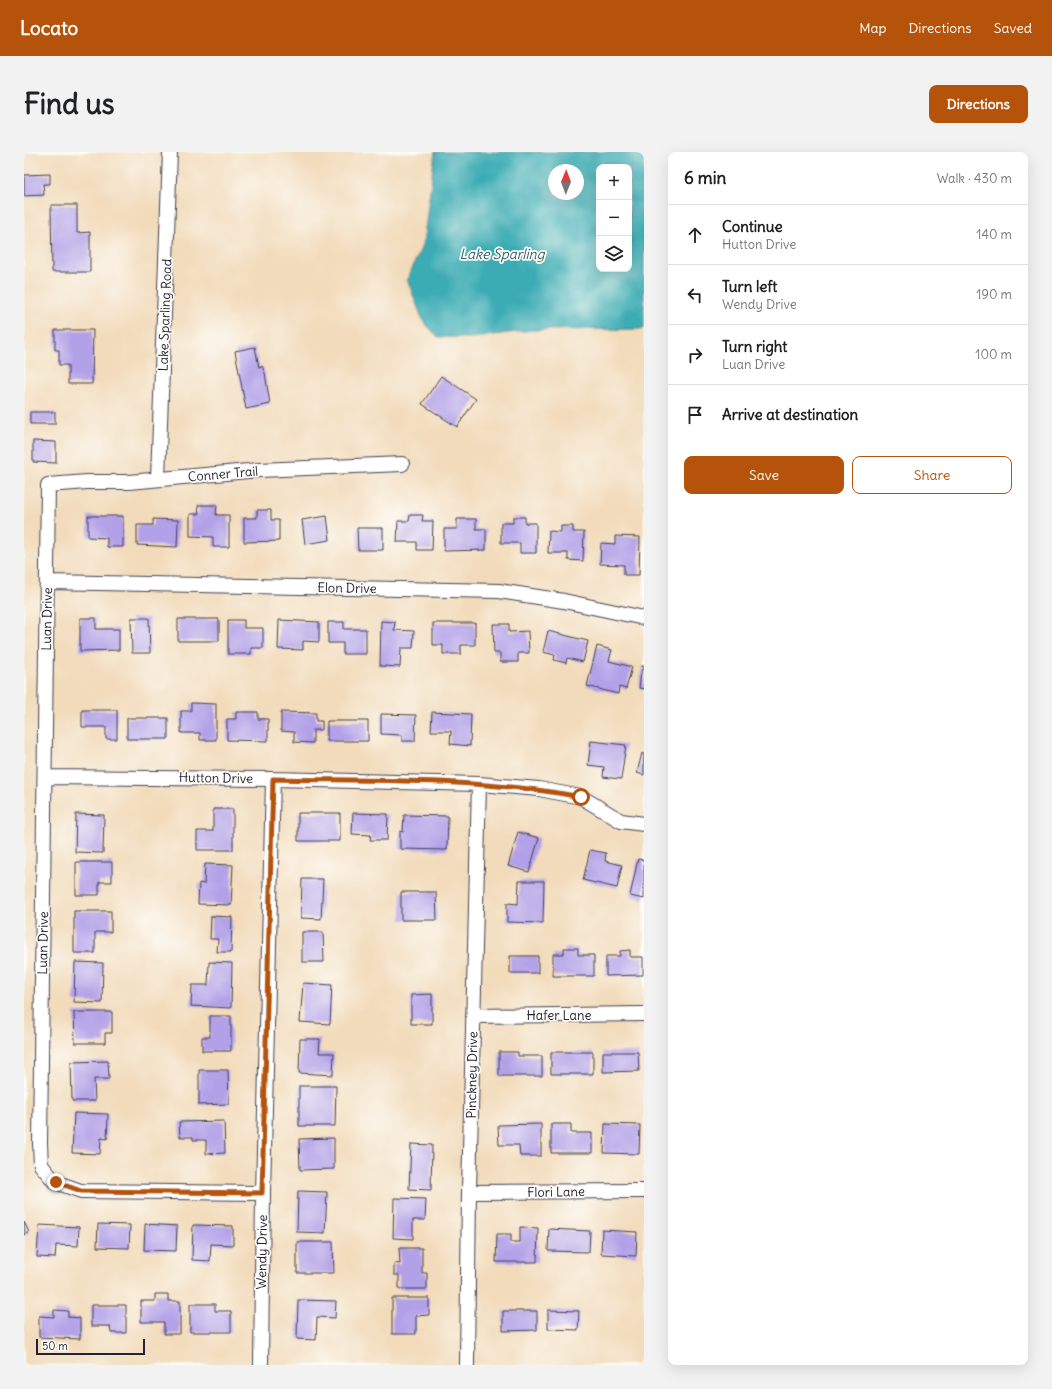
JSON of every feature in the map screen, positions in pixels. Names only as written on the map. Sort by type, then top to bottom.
[{"type":"street","name":"Lake Sparling Road","points":[[158,478],[170,152]]},
{"type":"street","name":"Conner Trail","points":[[48,489],[48,485],[57,484],[130,482],[158,478],[251,471],[402,464]]},
{"type":"street","name":"Luan Drive","points":[[48,489],[40,1143],[41,1165],[56,1182],[81,1191],[262,1193]]},
{"type":"street","name":"Elon Drive","points":[[48,582],[499,591],[644,618]]},
{"type":"street","name":"Hutton Drive","points":[[45,777],[273,779],[479,784],[539,789],[581,797],[621,821],[644,824]]},
{"type":"street","name":"Wendy Drive","points":[[261,1365],[262,1193],[273,779]]},
{"type":"street","name":"Pinckney Drive","points":[[467,1365],[469,1192],[479,784]]},
{"type":"street","name":"Hafer Lane","points":[[473,1016],[644,1014]]},
{"type":"street","name":"Flori Lane","points":[[469,1192],[644,1191]]},
{"type":"water","name":"Lake Sparling","points":[[435,152],[644,152],[644,329],[531,330],[471,338],[438,337],[423,321],[407,279],[423,244]]},
{"type":"building","points":[[50,174],[50,184],[43,184],[44,195],[24,196],[24,175]]},
{"type":"building","points":[[51,205],[77,205],[77,233],[90,232],[90,272],[52,272]]},
{"type":"building","points":[[55,330],[93,330],[92,384],[68,384],[68,365],[59,365],[59,350],[55,350]]},
{"type":"building","points":[[255,347],[259,367],[262,366],[265,373],[270,404],[246,409],[235,351]]},
{"type":"building","points":[[441,376],[476,399],[457,427],[422,404]]},
{"type":"building","points":[[30,412],[55,412],[55,424],[30,424]]},
{"type":"building","points":[[33,441],[56,442],[56,463],[33,462]]},
{"type":"building","points":[[198,505],[217,505],[216,515],[229,515],[229,547],[213,547],[213,537],[190,536],[190,514],[199,514]]},
{"type":"building","points":[[257,510],[271,510],[271,520],[279,520],[279,541],[244,542],[244,518],[257,518]]},
{"type":"building","points":[[410,515],[423,515],[422,521],[433,521],[432,550],[417,550],[417,542],[397,542],[398,521],[409,521]]},
{"type":"building","points":[[88,516],[123,516],[123,547],[107,547],[107,538],[88,537]]},
{"type":"building","points":[[327,516],[330,540],[305,544],[302,520]]},
{"type":"building","points":[[513,517],[525,517],[525,523],[536,523],[536,553],[520,553],[520,543],[501,543],[501,523],[513,523]]},
{"type":"building","points":[[153,519],[178,520],[177,547],[137,545],[137,525],[153,525]]},
{"type":"building","points":[[457,519],[476,519],[476,529],[486,529],[486,550],[444,551],[444,529],[457,529]]},
{"type":"building","points":[[561,526],[573,526],[573,532],[584,532],[583,561],[568,560],[568,553],[548,553],[549,531],[561,532]]},
{"type":"building","points":[[357,528],[383,528],[383,550],[358,550]]},
{"type":"building","points":[[615,536],[640,537],[639,575],[624,575],[624,565],[600,564],[601,543],[615,544]]},
{"type":"building","points":[[80,618],[96,618],[96,629],[119,629],[119,650],[80,651]]},
{"type":"building","points":[[131,618],[149,618],[150,653],[132,653]]},
{"type":"building","points":[[178,619],[219,619],[219,641],[178,641]]},
{"type":"building","points":[[228,620],[244,620],[244,628],[263,628],[263,648],[251,648],[251,654],[228,654]]},
{"type":"building","points":[[279,620],[319,622],[319,642],[303,641],[303,650],[278,649]]},
{"type":"building","points":[[381,621],[395,622],[394,630],[414,631],[413,648],[401,648],[400,667],[380,666]]},
{"type":"building","points":[[328,622],[344,622],[344,629],[366,629],[366,654],[343,654],[343,643],[328,643]]},
{"type":"building","points":[[433,623],[475,623],[475,645],[461,645],[461,654],[443,654],[443,645],[433,645]]},
{"type":"building","points":[[493,624],[509,624],[509,632],[528,631],[529,653],[518,653],[518,662],[500,662],[500,653],[494,653]]},
{"type":"building","points":[[548,631],[588,641],[583,662],[567,658],[566,663],[554,660],[555,655],[543,652]]},
{"type":"building","points":[[597,646],[612,650],[609,661],[632,667],[626,689],[619,687],[618,694],[587,686]]},
{"type":"building","points":[[642,666],[644,666],[644,689],[639,688]]},
{"type":"building","points":[[191,703],[216,704],[216,740],[200,740],[200,733],[181,733],[181,711],[191,711]]},
{"type":"building","points":[[82,710],[117,710],[117,739],[106,739],[106,727],[82,727]]},
{"type":"building","points":[[236,712],[258,712],[258,719],[268,719],[268,741],[227,740],[227,719],[236,719]]},
{"type":"building","points":[[281,712],[316,713],[316,721],[322,721],[322,730],[313,730],[313,743],[294,742],[294,732],[281,731]]},
{"type":"building","points":[[432,712],[471,714],[470,746],[450,744],[451,731],[431,731]]},
{"type":"building","points":[[381,714],[416,715],[415,741],[402,741],[402,735],[381,734]]},
{"type":"building","points":[[127,718],[168,718],[168,739],[127,739]]},
{"type":"building","points":[[327,721],[368,721],[368,741],[327,741]]},
{"type":"building","points":[[591,741],[626,745],[621,779],[603,777],[604,767],[588,765]]},
{"type":"building","points":[[642,753],[644,754],[644,775],[637,773]]},
{"type":"building","points":[[213,809],[233,809],[233,850],[197,850],[197,831],[213,831]]},
{"type":"building","points":[[298,813],[340,813],[340,841],[298,841]]},
{"type":"building","points":[[353,813],[388,814],[387,840],[370,840],[371,835],[352,834]]},
{"type":"building","points":[[76,814],[104,815],[103,853],[75,852]]},
{"type":"building","points":[[404,815],[448,816],[447,850],[400,849],[400,831],[403,832]]},
{"type":"building","points":[[518,832],[539,838],[529,872],[508,866]]},
{"type":"building","points":[[590,850],[606,853],[605,861],[622,865],[617,888],[583,880]]},
{"type":"building","points":[[638,859],[644,860],[644,899],[630,896]]},
{"type":"building","points":[[76,862],[112,862],[112,882],[99,882],[99,895],[76,895]]},
{"type":"building","points":[[205,864],[233,865],[231,905],[198,904],[199,883],[204,884]]},
{"type":"building","points":[[302,879],[323,879],[321,919],[301,918]]},
{"type":"building","points":[[519,881],[544,881],[543,923],[507,922],[507,903],[518,904]]},
{"type":"building","points":[[401,892],[436,892],[437,920],[401,920]]},
{"type":"building","points":[[74,911],[111,911],[111,932],[95,932],[95,953],[74,953]]},
{"type":"building","points":[[211,916],[232,917],[231,952],[217,952],[218,939],[210,939]]},
{"type":"building","points":[[302,932],[323,932],[324,962],[302,962]]},
{"type":"building","points":[[564,948],[578,948],[578,955],[594,955],[594,976],[553,976],[553,954],[564,954]]},
{"type":"building","points":[[630,950],[630,957],[643,957],[643,975],[606,976],[606,956],[620,956],[620,951]]},
{"type":"building","points":[[510,956],[538,956],[538,973],[510,973]]},
{"type":"building","points":[[75,962],[103,963],[102,1003],[74,1002]]},
{"type":"building","points":[[209,962],[232,963],[231,1008],[191,1006],[192,985],[208,985]]},
{"type":"building","points":[[303,983],[332,985],[330,1024],[300,1022]]},
{"type":"building","points":[[432,994],[432,1024],[411,1024],[411,995]]},
{"type":"building","points":[[74,1012],[112,1012],[112,1033],[105,1033],[105,1043],[75,1043]]},
{"type":"building","points":[[210,1016],[231,1016],[231,1051],[202,1051],[202,1037],[210,1037]]},
{"type":"building","points":[[300,1039],[320,1039],[319,1053],[334,1053],[333,1075],[299,1073]]},
{"type":"building","points":[[499,1052],[518,1052],[518,1056],[542,1056],[542,1076],[499,1076]]},
{"type":"building","points":[[551,1052],[593,1052],[593,1074],[551,1074]]},
{"type":"building","points":[[603,1052],[638,1052],[639,1071],[603,1072]]},
{"type":"building","points":[[108,1061],[109,1079],[94,1079],[95,1101],[72,1101],[71,1062]]},
{"type":"building","points":[[199,1070],[228,1070],[229,1104],[199,1105]]},
{"type":"building","points":[[299,1086],[336,1086],[335,1126],[299,1126]]},
{"type":"building","points":[[74,1113],[108,1114],[107,1139],[101,1138],[100,1154],[72,1153]]},
{"type":"building","points":[[224,1121],[225,1153],[206,1154],[206,1140],[193,1140],[193,1137],[180,1137],[179,1122]]},
{"type":"building","points":[[541,1124],[541,1156],[520,1156],[519,1145],[499,1145],[498,1125]]},
{"type":"building","points":[[551,1124],[571,1124],[571,1133],[592,1133],[592,1153],[551,1153]]},
{"type":"building","points":[[605,1124],[640,1125],[639,1154],[604,1153]]},
{"type":"building","points":[[334,1138],[334,1169],[300,1170],[299,1139]]},
{"type":"building","points":[[411,1144],[432,1145],[431,1190],[409,1189]]},
{"type":"building","points":[[298,1191],[327,1192],[325,1233],[297,1232]]},
{"type":"building","points":[[394,1198],[426,1199],[425,1220],[413,1220],[413,1239],[393,1238]]},
{"type":"building","points":[[24,1222],[29,1232],[24,1235]]},
{"type":"building","points":[[98,1224],[130,1225],[129,1248],[97,1247]]},
{"type":"building","points":[[145,1224],[177,1226],[176,1251],[144,1250]]},
{"type":"building","points":[[39,1225],[79,1227],[78,1246],[56,1245],[55,1258],[37,1257]]},
{"type":"building","points":[[193,1225],[233,1226],[233,1245],[211,1244],[210,1261],[192,1260]]},
{"type":"building","points":[[520,1227],[538,1228],[537,1262],[496,1262],[497,1234],[511,1234],[511,1242],[520,1242]]},
{"type":"building","points":[[549,1229],[590,1231],[589,1252],[548,1251]]},
{"type":"building","points":[[602,1230],[637,1232],[636,1256],[601,1254]]},
{"type":"building","points":[[297,1242],[333,1242],[334,1273],[297,1273]]},
{"type":"building","points":[[399,1248],[422,1248],[422,1273],[427,1273],[427,1289],[399,1289],[399,1275],[394,1275],[394,1263],[400,1264]]},
{"type":"building","points":[[155,1294],[168,1294],[168,1301],[180,1301],[180,1334],[164,1334],[164,1322],[141,1322],[141,1301],[155,1301]]},
{"type":"building","points":[[392,1298],[429,1298],[429,1315],[416,1316],[416,1334],[392,1334]]},
{"type":"building","points":[[298,1300],[336,1301],[335,1318],[317,1317],[316,1340],[297,1339]]},
{"type":"building","points":[[190,1304],[215,1304],[215,1311],[231,1311],[231,1332],[190,1332]]},
{"type":"building","points":[[91,1305],[126,1305],[126,1333],[111,1333],[110,1326],[91,1326]]},
{"type":"building","points":[[54,1310],[68,1311],[68,1317],[80,1318],[80,1339],[39,1337],[39,1316],[54,1317]]},
{"type":"building","points":[[548,1310],[579,1311],[578,1330],[548,1329]]},
{"type":"building","points":[[503,1311],[537,1311],[537,1330],[503,1331]]},
{"type":"route","points":[[56,1182],[81,1191],[262,1193],[273,779],[479,784],[539,789],[581,797]]}]
